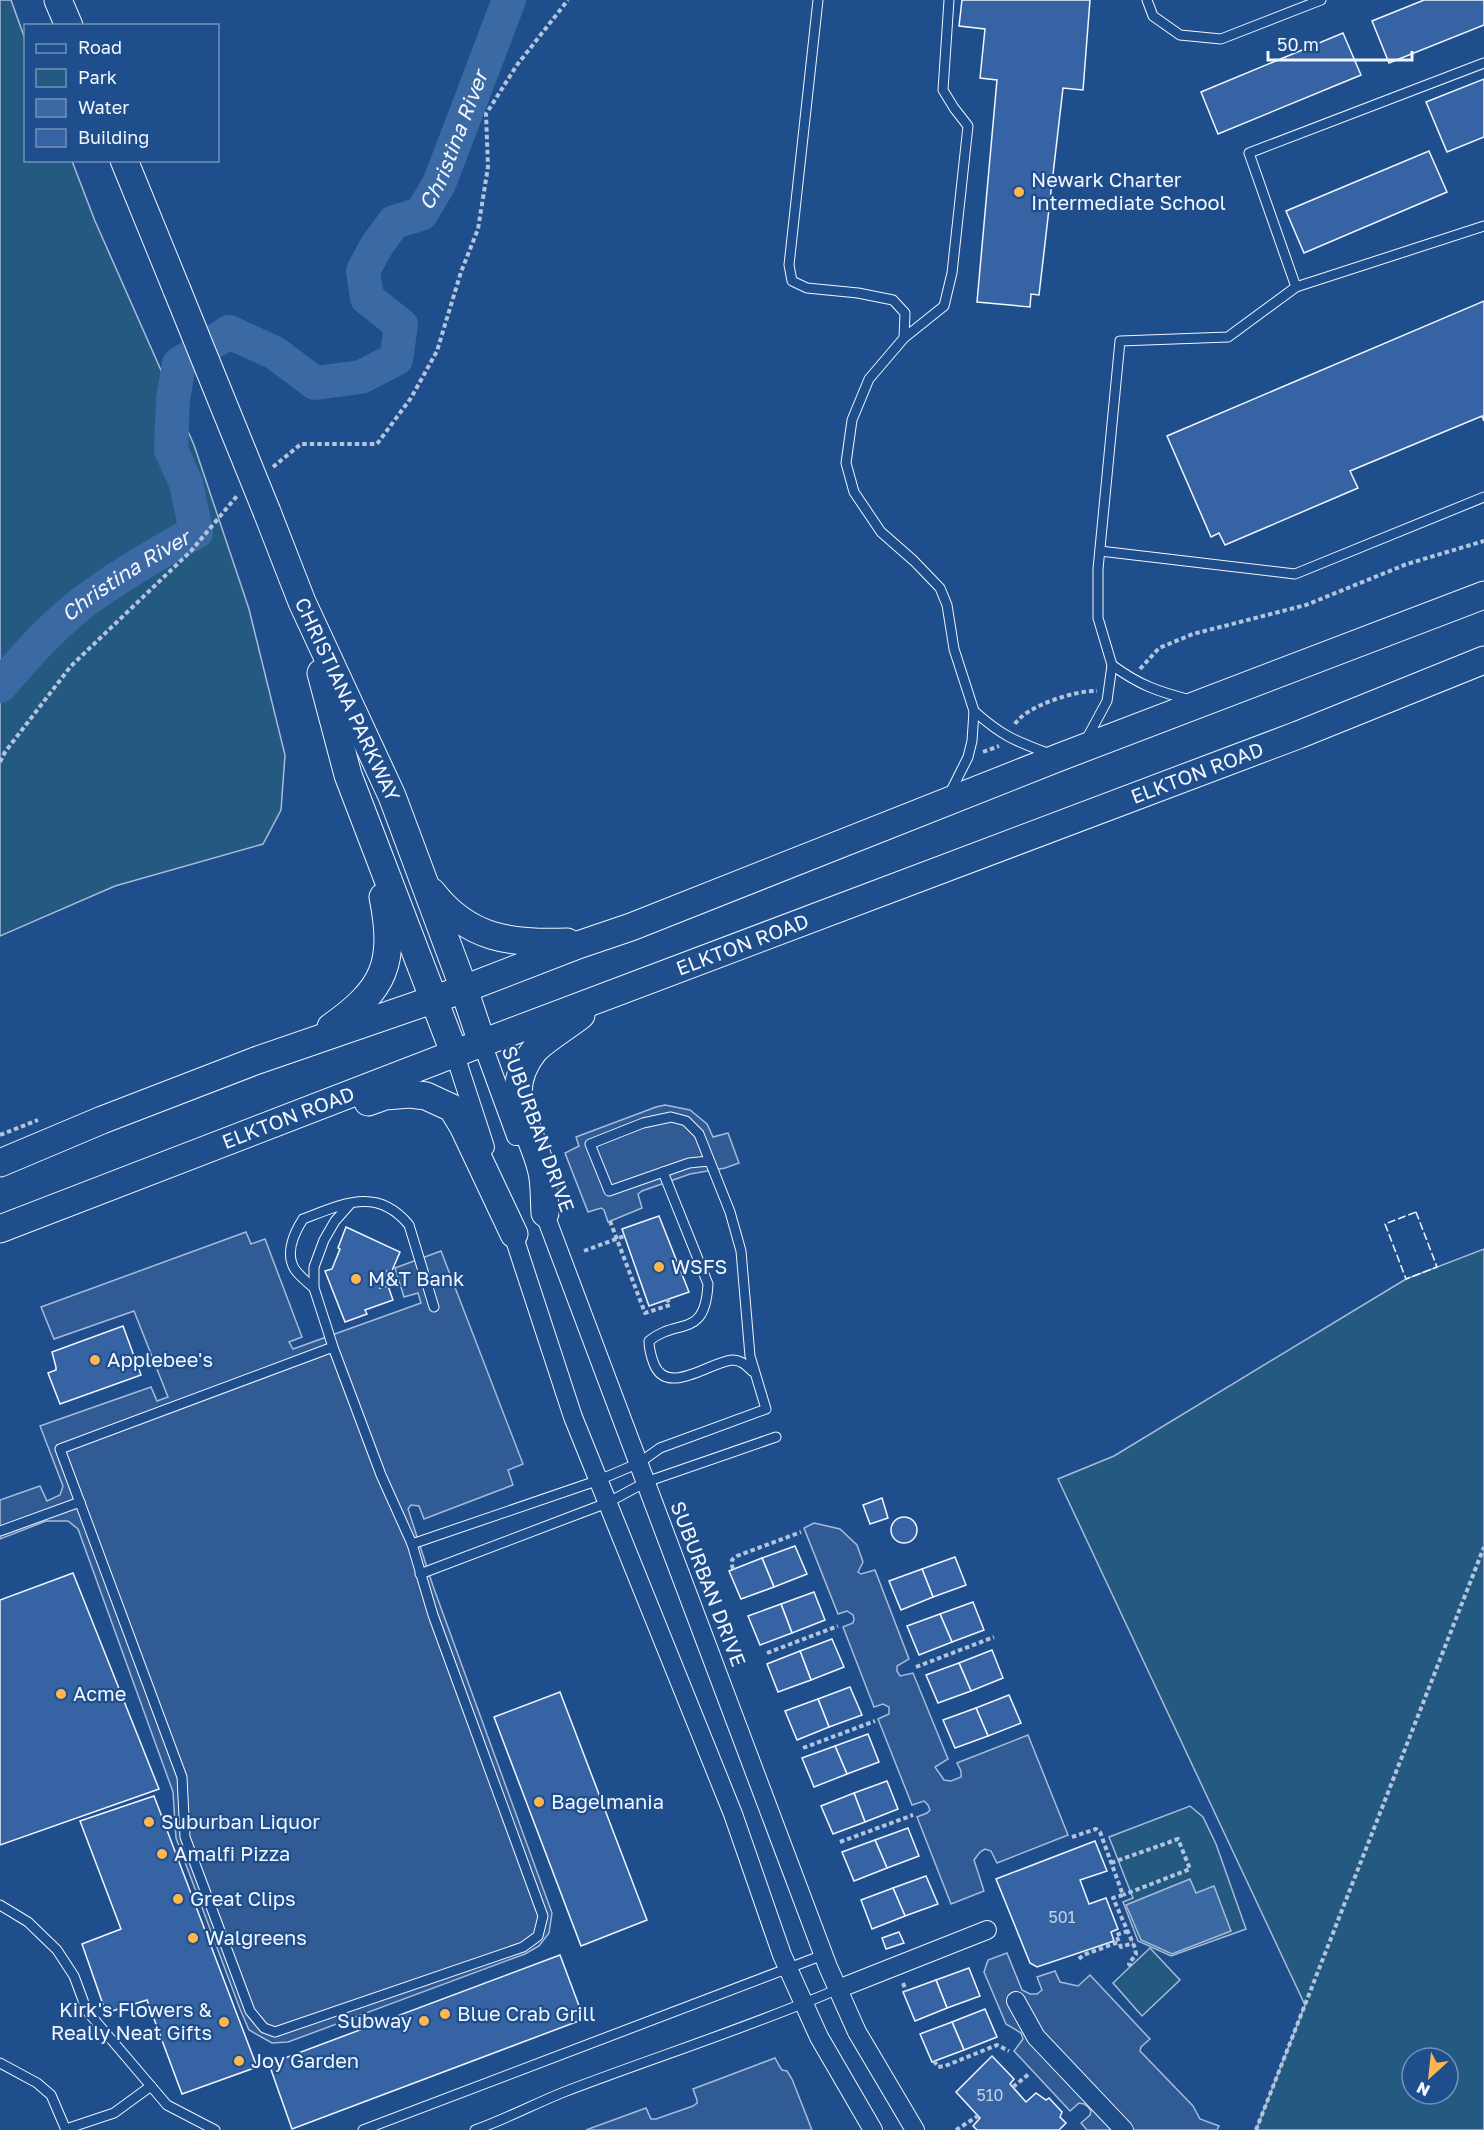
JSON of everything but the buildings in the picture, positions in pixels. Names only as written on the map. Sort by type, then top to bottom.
[{"type":"main road","points":[[58,0],[68,24]]},
{"type":"main road","points":[[125,162],[302,602]]},
{"type":"main road","points":[[0,1162],[102,1120],[313,1040],[464,989],[590,942],[1273,674],[1484,595]]},
{"type":"main road","name":"CHRISTIANA PARKWAY","points":[[302,602],[348,775],[455,1055]]},
{"type":"main road","name":"CHRISTIANA PARKWAY","points":[[302,602],[392,796],[482,1043]]},
{"type":"main road","name":"ELKTON ROAD","points":[[0,1229],[482,1043],[1298,735],[1484,660]]},
{"type":"main road","points":[[313,1040],[352,1011],[370,994],[379,981],[386,964],[388,930],[371,834]]},
{"type":"main road","points":[[424,882],[453,915],[493,936],[526,943],[590,942]]},
{"type":"main road","points":[[545,1213],[542,1169],[520,1111],[517,1096],[521,1075],[534,1050],[601,998]]},
{"type":"main road","points":[[208,1149],[247,1150],[385,1096],[410,1094],[426,1096],[452,1108],[463,1126],[513,1234]]},
{"type":"street","name":"SUBURBAN DRIVE","points":[[482,1043],[823,1955],[857,2032],[915,2130]]},
{"type":"street","points":[[455,1055],[573,1417],[733,1814],[788,1969],[819,2037],[873,2130]]},
{"type":"street","points":[[838,1989],[987,1930]]},
{"type":"street","points":[[1016,2001],[1036,2037],[1124,2130]]},
{"type":"lane","points":[[818,0],[789,266],[792,281],[807,288],[858,293],[893,300],[905,314],[904,338]]},
{"type":"lane","points":[[945,802],[969,752],[974,711],[954,649],[947,605],[940,588],[881,532],[854,492],[846,463],[852,420],[870,379],[904,338],[944,306],[952,273],[968,126],[943,90],[949,0]]},
{"type":"lane","points":[[1147,0],[1153,16],[1180,35],[1221,39],[1322,0]]},
{"type":"lane","points":[[1296,287],[1249,153],[1484,63]]},
{"type":"lane","points":[[974,711],[1008,738],[1070,753],[1100,717],[1107,701],[1112,665],[1098,618],[1098,569],[1120,341],[1228,337],[1296,287],[1484,226]]},
{"type":"lane","points":[[1100,551],[1295,574],[1484,497]]},
{"type":"lane","points":[[1112,665],[1127,677],[1156,692],[1204,703]]},
{"type":"lane","points":[[412,1544],[599,1480],[639,1463],[660,1448],[766,1409],[750,1356],[741,1251],[730,1212],[699,1134],[686,1121],[671,1117],[643,1123],[590,1144],[609,1191],[689,1163],[709,1161]]},
{"type":"lane","points":[[663,1172],[708,1284],[707,1302],[702,1316],[688,1325],[656,1335],[649,1341],[649,1350],[657,1370],[667,1378],[681,1378],[732,1360],[744,1363],[754,1373]]},
{"type":"lane","points":[[314,1288],[294,1269],[290,1253],[294,1233],[303,1219],[361,1200],[374,1201],[390,1207],[409,1225],[434,1307]]},
{"type":"lane","points":[[333,1347],[60,1449],[182,1777],[185,1837],[250,2011],[264,2028],[275,2032],[523,1947],[538,1936],[543,1916],[433,1615],[412,1544],[381,1475],[333,1347],[314,1288],[314,1267],[324,1240],[335,1221],[350,1204]]},
{"type":"lane","points":[[420,1575],[607,1503],[646,1482],[776,1437]]},
{"type":"lane","points":[[0,1531],[80,1502]]},
{"type":"lane","points":[[0,1905],[28,1922],[57,1950],[74,1976],[87,2011],[167,2105],[215,2130]]},
{"type":"lane","points":[[363,2130],[823,1955]]},
{"type":"lane","points":[[475,2130],[508,2118],[561,2093],[804,2004],[838,1989]]},
{"type":"lane","points":[[1,2065],[37,2083],[51,2095],[66,2130],[114,2113],[151,2086]]},
{"type":"path","points":[[266,472],[301,444],[377,444],[411,398],[437,351],[461,272],[478,229],[488,167],[486,114],[517,65],[568,0]]},
{"type":"path","points":[[0,762],[5,752],[71,666],[190,551],[240,494]]},
{"type":"path","points":[[1143,665],[1159,648],[1192,634],[1306,605],[1407,564],[1484,541]]},
{"type":"path","points":[[969,752],[977,754],[1005,744],[1018,719],[1033,709],[1057,699],[1092,691]]},
{"type":"path","points":[[610,1221],[645,1313],[670,1305],[667,1299]]},
{"type":"path","points":[[584,1251],[624,1236]]},
{"type":"path","points":[[733,1569],[732,1559],[737,1556],[801,1532]]},
{"type":"path","points":[[1256,2130],[1484,1547]]},
{"type":"path","points":[[767,1653],[838,1626]]},
{"type":"path","points":[[916,1667],[994,1637]]},
{"type":"path","points":[[803,1748],[875,1720]]},
{"type":"path","points":[[840,1842],[913,1815]]},
{"type":"path","points":[[1072,1837],[1096,1829],[1100,1832],[1123,1895]]},
{"type":"path","points":[[1112,1863],[1179,1839],[1190,1869],[1113,1898],[1136,1954],[1129,1964],[1131,1966]]},
{"type":"path","points":[[1128,1931],[1116,1935],[1121,1947],[1133,1943]]},
{"type":"path","points":[[1079,1959],[1083,1955],[1119,1942]]},
{"type":"path","points":[[903,1982],[906,1991]]},
{"type":"path","points":[[934,2061],[938,2067],[945,2066],[997,2045],[1009,2051]]},
{"type":"path","points":[[1013,2087],[1030,2073]]},
{"type":"path","points":[[956,2130],[978,2116]]},
{"type":"green space","points":[[0,0],[11,0],[24,36],[24,162],[72,162],[95,221],[194,445],[249,609],[285,755],[281,810],[263,844],[115,886],[0,936]]},
{"type":"green space","points":[[1484,1249],[1484,2130],[1256,2130],[1305,2005],[1058,1479],[1114,1456],[1406,1279]]},
{"type":"green space","points":[[1190,1806],[1203,1817],[1216,1844],[1246,1929],[1171,1956],[1138,1941],[1123,1902],[1133,1898],[1109,1837]]},
{"type":"green space","points":[[1150,1948],[1180,1980],[1142,2016],[1113,1983]]},
{"type":"shaded area","points":[[665,1105],[690,1110],[707,1124],[713,1137],[728,1133],[739,1163],[725,1168],[690,1174],[642,1191],[638,1194],[642,1208],[608,1222],[601,1208],[588,1212],[565,1153],[579,1146],[576,1137]]},
{"type":"shaded area","points":[[246,1232],[251,1244],[265,1239],[302,1337],[289,1342],[293,1349],[421,1303],[418,1293],[404,1297],[395,1268],[441,1251],[523,1464],[508,1470],[513,1485],[424,1519],[419,1506],[411,1505],[408,1509],[433,1586],[552,1913],[549,1933],[539,1946],[525,1954],[288,2042],[272,2043],[249,2030],[240,2009],[176,1838],[173,1792],[78,1529],[68,1521],[46,1521],[0,1539],[0,1500],[40,1486],[47,1501],[60,1495],[63,1486],[40,1426],[151,1387],[157,1401],[168,1397],[134,1311],[54,1339],[41,1307]]},
{"type":"shaded area","points":[[814,1523],[840,1529],[857,1545],[863,1562],[858,1572],[861,1574],[875,1570],[909,1659],[897,1666],[897,1671],[900,1676],[913,1673],[948,1759],[935,1767],[944,1780],[951,1781],[961,1777],[957,1763],[1028,1735],[1068,1835],[997,1863],[991,1851],[985,1849],[980,1852],[974,1860],[984,1891],[951,1904],[917,1817],[930,1810],[924,1801],[912,1805],[878,1719],[889,1714],[889,1707],[883,1704],[874,1707],[843,1627],[853,1623],[853,1615],[847,1611],[838,1614],[804,1528]]},
{"type":"shaded area","points":[[1007,1953],[1022,1990],[1030,1994],[1037,1994],[1042,1990],[1037,1977],[1055,1971],[1060,1982],[1078,1986],[1090,1975],[1150,2039],[1140,2051],[1193,2106],[1200,2119],[1219,2126],[1217,2130],[1087,2130],[1081,2123],[1090,2115],[1091,2111],[1088,2107],[1079,2103],[1070,2111],[1014,2051],[1023,2039],[1021,2033],[1006,2024],[984,1972],[988,1960]]},
{"type":"shaded area","points":[[775,2058],[782,2070],[787,2071],[792,2079],[812,2130],[586,2130],[646,2108],[651,2119],[656,2119],[693,2106],[697,2100],[693,2089]]},
{"type":"water","points":[[1190,1879],[1196,1893],[1214,1886],[1231,1931],[1172,1954],[1141,1940],[1126,1905]]},
{"type":"waterway","name":"Christina River","points":[[0,686],[44,637],[80,605],[131,570],[196,532],[186,483],[171,450],[173,399],[179,364],[229,332],[275,353],[315,383],[361,377],[396,359],[401,325],[367,298],[363,271],[377,245],[394,222],[421,214],[439,184],[509,0]]},
{"type":"fence","points":[[1416,1212],[1437,1267],[1406,1279],[1385,1224],[1416,1212]]},
{"type":"place","name":"Newark Charter Intermediate School","points":[[1019,192]]},
{"type":"place","name":"WSFS","points":[[659,1267]]},
{"type":"place","name":"M&T Bank","points":[[356,1279]]},
{"type":"place","name":"Applebee's","points":[[95,1360]]},
{"type":"place","name":"Acme","points":[[61,1694]]},
{"type":"place","name":"Bagelmania","points":[[539,1802]]},
{"type":"place","name":"Suburban Liquor","points":[[149,1822]]},
{"type":"place","name":"Amalfi Pizza","points":[[162,1854]]},
{"type":"place","name":"Great Clips","points":[[178,1899]]},
{"type":"place","name":"Walgreens","points":[[193,1938]]},
{"type":"place","name":"Blue Crab Grill","points":[[445,2014]]},
{"type":"place","name":"Subway","points":[[424,2021]]},
{"type":"place","name":"Kirk's Flowers & Really Neat Gifts","points":[[224,2022]]},
{"type":"place","name":"Joy Garden","points":[[239,2061]]}]
